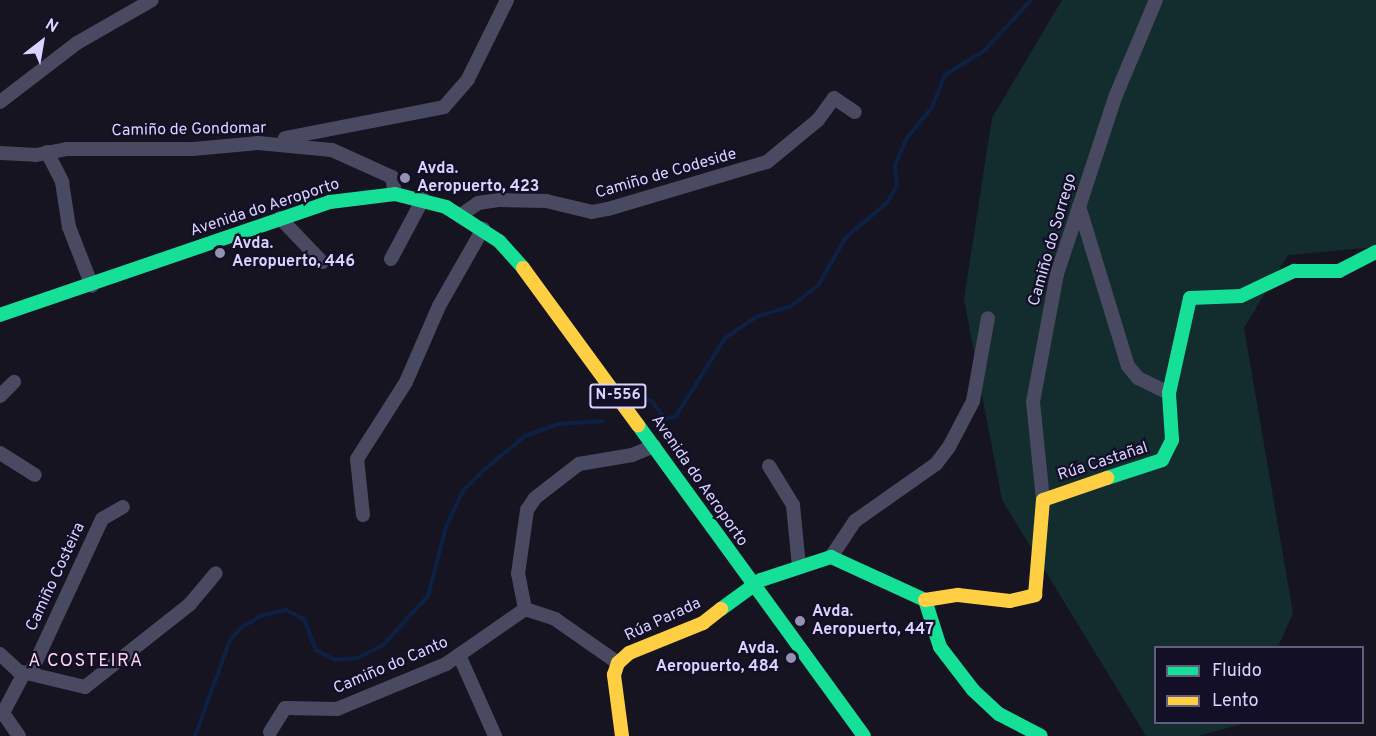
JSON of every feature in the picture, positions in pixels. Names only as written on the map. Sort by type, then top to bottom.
[{"type":"street","points":[[0,102],[77,43],[152,0]]},
{"type":"street","points":[[237,146],[246,136],[298,139],[332,126],[381,122],[444,107],[468,79],[507,0]]},
{"type":"street","name":"Camiño do Sorrego","points":[[1043,500],[1032,402],[1057,274],[1116,95],[1156,0]]},
{"type":"street","name":"Camiño de Codeside","points":[[461,215],[478,203],[500,200],[546,201],[592,212],[608,209],[767,162],[818,120],[834,98],[855,112]]},
{"type":"street","name":"Camiño de Gondomar","points":[[0,153],[237,146],[258,143],[344,153],[392,177],[394,194]]},
{"type":"street","points":[[47,152],[62,182],[69,227],[92,286]]},
{"type":"street","name":"Avenida do Aeroporto","points":[[0,315],[92,286],[280,218],[348,198],[394,194],[423,199],[461,215],[483,229],[527,272],[864,736]]},
{"type":"street","points":[[391,259],[423,199]]},
{"type":"street","points":[[1079,206],[1128,366],[1147,383],[1169,393]]},
{"type":"street","points":[[280,218],[322,262]]},
{"type":"street","points":[[363,515],[357,459],[406,382],[439,306],[483,229]]},
{"type":"street","name":"Rúa Castañal","points":[[924,600],[958,596],[1010,601],[1035,595],[1043,500],[1161,460],[1172,440],[1169,393],[1190,298],[1241,296],[1294,271],[1339,271],[1376,252]]},
{"type":"street","points":[[988,318],[973,401],[949,447],[936,464],[855,521],[831,557],[924,600],[940,647],[966,682],[999,714],[1041,736]]},
{"type":"street","points":[[0,396],[14,382]]},
{"type":"street","points":[[618,663],[555,619],[525,609],[518,574],[526,510],[535,498],[579,464],[632,455],[654,446]]},
{"type":"street","points":[[0,453],[35,475]]},
{"type":"street","points":[[770,466],[793,505],[799,566]]},
{"type":"street","name":"Camiño Costeira","points":[[19,736],[3,713],[27,673],[102,519],[123,507]]},
{"type":"street","name":"Rúa Parada","points":[[622,736],[616,703],[618,663],[629,653],[704,623],[754,586],[799,566],[831,557]]},
{"type":"street","points":[[0,654],[27,673],[79,687],[92,684],[190,604],[216,573]]},
{"type":"street","name":"Camiño do Canto","points":[[270,732],[285,708],[337,709],[459,655],[525,609]]},
{"type":"street","points":[[459,655],[495,736]]},
{"type":"green space","points":[[1062,0],[1376,0],[1376,247],[1288,255],[1244,328],[1293,613],[1278,646],[1154,646],[1154,724],[1242,724],[1198,736],[1146,736],[1002,500],[964,299],[992,118]]},
{"type":"waterway","points":[[645,400],[651,400],[665,419],[676,416],[725,338],[758,316],[790,307],[819,284],[846,237],[887,203],[897,185],[895,165],[907,138],[932,107],[945,75],[985,50],[1031,0]]},
{"type":"waterway","points":[[195,736],[230,640],[242,627],[263,615],[286,610],[304,619],[316,650],[336,660],[358,658],[382,646],[428,596],[446,527],[462,492],[485,469],[525,436],[558,424],[603,421]]},
{"type":"traffic: fast","points":[[0,315],[330,202],[395,194],[446,207],[499,241],[523,268]]},
{"type":"traffic: fast","points":[[1107,478],[1162,460],[1172,440],[1169,393],[1190,298],[1241,296],[1294,271],[1339,271],[1376,252]]},
{"type":"traffic: fast","points":[[638,425],[864,736]]},
{"type":"traffic: fast","points":[[721,609],[761,580],[831,557],[925,600],[940,647],[973,690],[999,714],[1041,736]]},
{"type":"traffic: slow","points":[[523,268],[638,425]]},
{"type":"traffic: slow","points":[[925,600],[958,595],[1010,601],[1035,595],[1043,500],[1107,478]]},
{"type":"traffic: slow","points":[[622,736],[614,675],[618,663],[629,653],[703,623],[721,609]]},
{"type":"place","name":"Avda. Aeropuerto, 423","points":[[405,178]]},
{"type":"place","name":"Avda. Aeropuerto, 446","points":[[220,253]]},
{"type":"place","name":"Avda. Aeropuerto, 447","points":[[800,621]]},
{"type":"place","name":"Avda. Aeropuerto, 484","points":[[791,658]]},
{"type":"district","name":"A COSTEIRA","points":[[86,662]]}]
